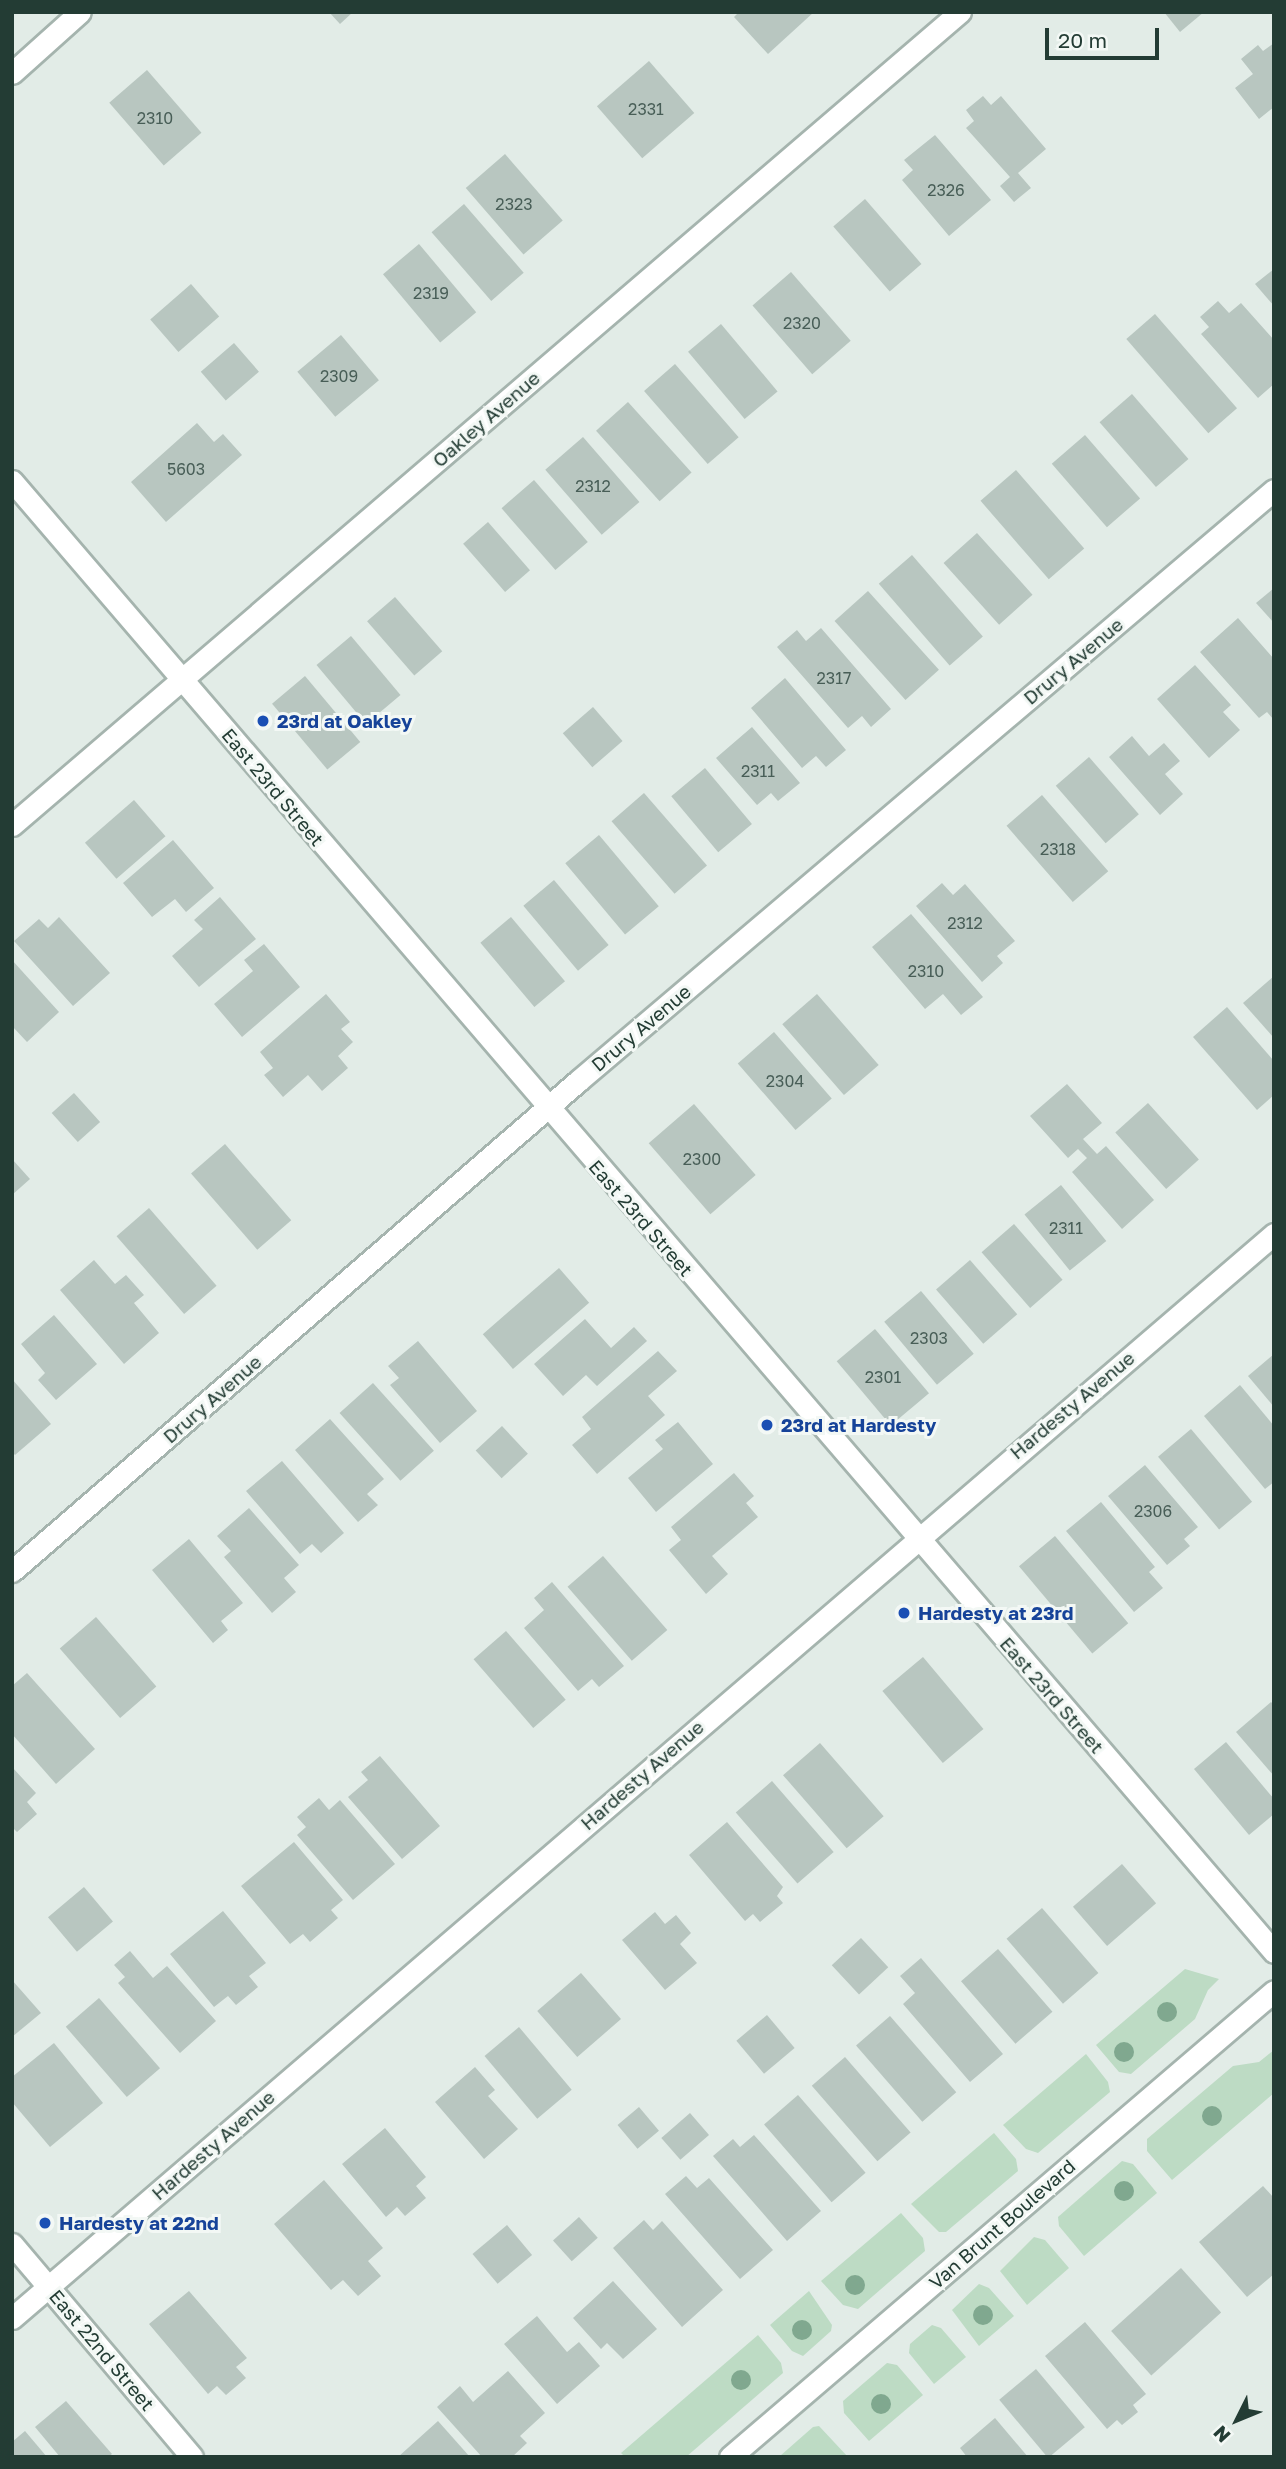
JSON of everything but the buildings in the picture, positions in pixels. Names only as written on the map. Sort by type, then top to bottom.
[{"type":"street","points":[[12,73],[80,12]]},
{"type":"street","name":"Oakley Avenue","points":[[12,825],[960,12]]},
{"type":"street","name":"East 23rd Street","points":[[12,481],[547,1109],[1274,1952]]},
{"type":"street","name":"Drury Avenue","points":[[12,1571],[547,1109],[1274,491]]},
{"type":"street","name":"Hardesty Avenue","points":[[12,2318],[916,1538],[1274,1234]]},
{"type":"street","name":"Van Brunt Boulevard","points":[[730,2457],[1274,1991]]},
{"type":"street","name":"East 22nd Street","points":[[12,2244],[192,2457]]},
{"type":"green space","points":[[1185,1969],[1219,1979],[1208,1990],[1195,2019],[1131,2074],[1119,2072],[1096,2045]]},
{"type":"green space","points":[[1274,2050],[1274,2093],[1172,2180],[1147,2151],[1147,2139],[1233,2066],[1259,2062]]},
{"type":"green space","points":[[1086,2054],[1108,2082],[1110,2092],[1038,2153],[1026,2149],[1003,2125]]},
{"type":"green space","points":[[994,2133],[1016,2159],[1018,2171],[946,2232],[939,2232],[911,2204]]},
{"type":"green space","points":[[1122,2161],[1133,2164],[1157,2193],[1084,2256],[1059,2226],[1058,2217]]},
{"type":"green space","points":[[901,2213],[923,2238],[925,2251],[858,2309],[843,2305],[821,2281]]},
{"type":"green space","points":[[1034,2237],[1045,2240],[1069,2268],[1027,2305],[1000,2271]]},
{"type":"green space","points":[[979,2284],[989,2288],[1014,2316],[979,2346],[952,2310]]},
{"type":"green space","points":[[809,2291],[832,2325],[831,2331],[803,2356],[792,2351],[770,2325]]},
{"type":"green space","points":[[932,2325],[941,2328],[966,2357],[934,2384],[909,2353],[910,2344]]},
{"type":"green space","points":[[758,2335],[781,2363],[783,2373],[686,2457],[625,2457],[621,2453]]},
{"type":"green space","points":[[887,2363],[897,2365],[923,2395],[869,2441],[844,2413],[843,2401]]},
{"type":"green space","points":[[819,2426],[848,2457],[780,2456],[813,2427]]},
{"type":"place","name":"23rd at Oakley","points":[[263,721]]},
{"type":"place","name":"23rd at Hardesty","points":[[767,1425]]},
{"type":"place","name":"Hardesty at 23rd","points":[[904,1613]]},
{"type":"place","name":"Hardesty at 22nd","points":[[45,2223]]}]
